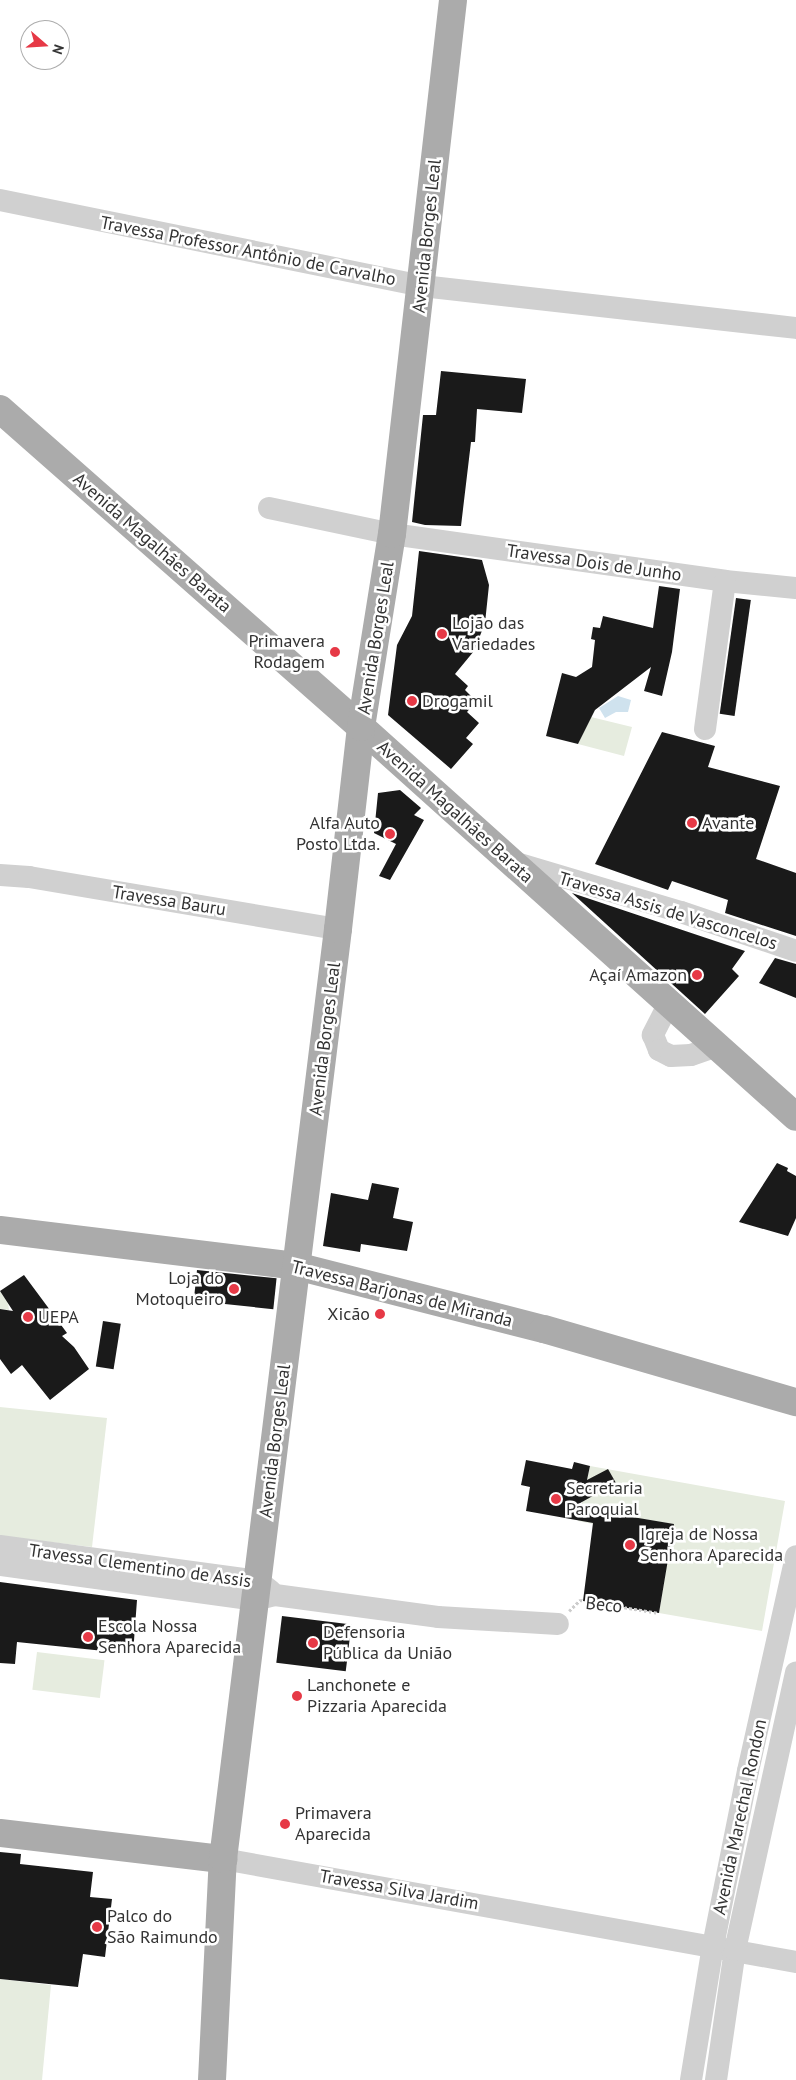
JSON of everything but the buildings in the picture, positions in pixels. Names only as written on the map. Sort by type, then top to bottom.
[{"type":"main road","name":"Avenida Borges Leal","points":[[212,2080],[223,1859],[263,1592],[296,1266],[361,728],[392,534],[422,286],[453,0]]},
{"type":"main road","name":"Avenida Magalhães Barata","points":[[0,410],[361,728],[796,1117]]},
{"type":"main road","name":"Travessa Barjonas de Miranda","points":[[0,1230],[296,1266],[544,1329],[796,1402]]},
{"type":"main road","name":"Travessa Silva Jardim","points":[[0,1833],[223,1859]]},
{"type":"street","name":"Travessa Professor Antônio de Carvalho","points":[[0,200],[422,286],[796,328]]},
{"type":"street","name":"Travessa Dois de Junho","points":[[269,508],[392,534],[725,581],[796,588]]},
{"type":"street","points":[[705,729],[725,581]]},
{"type":"street","name":"Travessa Assis de Vasconcelos","points":[[511,862],[681,912],[796,951]]},
{"type":"street","name":"Travessa Bauru","points":[[0,875],[29,877],[338,929]]},
{"type":"street","points":[[669,1003],[653,1035],[659,1050],[671,1056],[691,1055],[717,1046]]},
{"type":"street","name":"Travessa Clementino de Assis","points":[[0,1546],[263,1592],[438,1617],[558,1624]]},
{"type":"street","name":"Avenida Marechal Rondon","points":[[716,2080],[724,1948],[748,1774],[796,1556]]},
{"type":"street","name":"Travessa Clementino de Assis","points":[[0,1566],[263,1592]]},
{"type":"street","name":"Avenida Marechal Rondon","points":[[691,2080],[724,1948],[773,1779],[796,1673]]},
{"type":"street","points":[[748,1774],[773,1779]]},
{"type":"street","name":"Travessa Silva Jardim","points":[[223,1859],[796,1962]]},
{"type":"path","name":"Beco","points":[[558,1624],[580,1600],[659,1612]]},
{"type":"shaded area","points":[[591,717],[632,727],[624,756],[578,744]]},
{"type":"shaded area","points":[[0,1291],[8,1303],[9,1310],[0,1309]]},
{"type":"shaded area","points":[[0,1407],[107,1418],[92,1547],[0,1536]]},
{"type":"shaded area","points":[[590,1466],[785,1501],[762,1631],[659,1613],[673,1524],[595,1511],[593,1524],[578,1521]]},
{"type":"shaded area","points":[[37,1652],[104,1660],[100,1698],[32,1690]]},
{"type":"shaded area","points":[[0,1979],[51,1985],[42,2080],[0,2080]]},
{"type":"water","points":[[618,696],[631,700],[628,712],[616,712],[605,718],[599,708]]},
{"type":"place","name":"Lojão das Variedades","points":[[442,634]]},
{"type":"place","name":"Primavera Rodagem","points":[[335,652]]},
{"type":"place","name":"Drogamil","points":[[412,701]]},
{"type":"place","name":"Avante","points":[[692,823]]},
{"type":"place","name":"Alfa Auto Posto Ltda.","points":[[390,834]]},
{"type":"place","name":"Açaí Amazon","points":[[697,975]]},
{"type":"place","name":"Loja do Motoqueiro","points":[[234,1289]]},
{"type":"place","name":"Xicão","points":[[380,1314]]},
{"type":"place","name":"UEPA","points":[[28,1317]]},
{"type":"place","name":"Secretaria Paroquial","points":[[556,1499]]},
{"type":"place","name":"Igreja de Nossa Senhora Aparecida","points":[[630,1545]]},
{"type":"place","name":"Escola Nossa Senhora Aparecida","points":[[88,1637]]},
{"type":"place","name":"Defensoria Pública da União","points":[[313,1643]]},
{"type":"place","name":"Lanchonete e Pizzaria Aparecida","points":[[297,1696]]},
{"type":"place","name":"Primavera Aparecida","points":[[285,1824]]},
{"type":"place","name":"Palco do São Raimundo","points":[[97,1927]]}]
